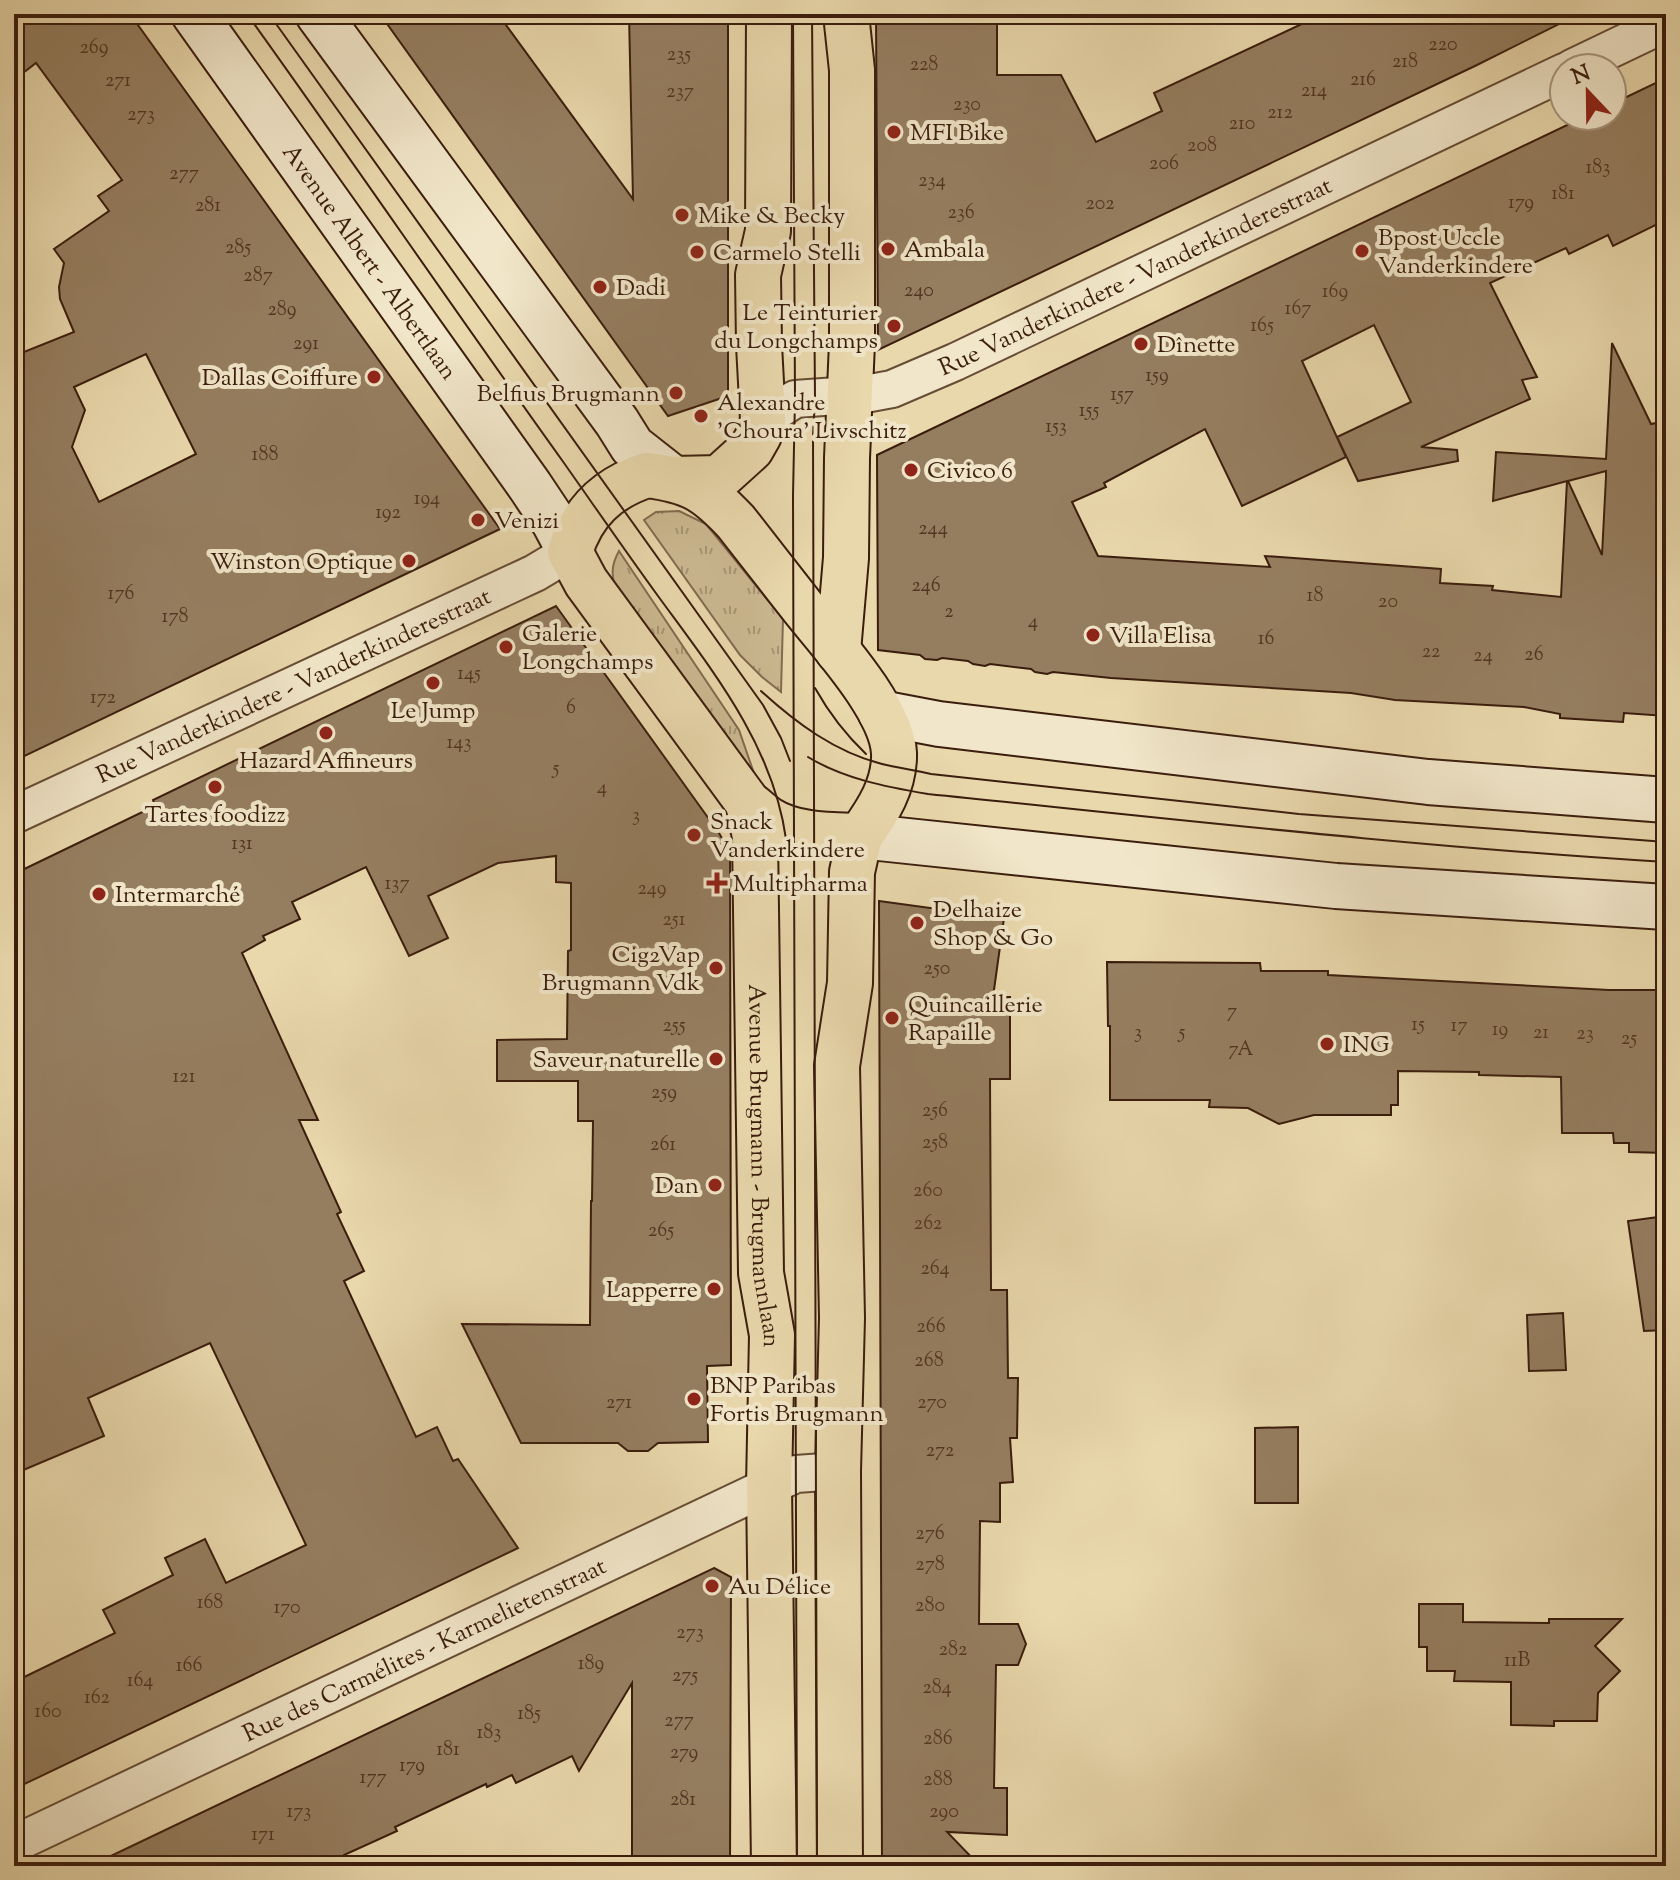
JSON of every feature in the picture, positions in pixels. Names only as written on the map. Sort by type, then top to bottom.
[{"type":"main road","name":"Avenue Albert - Albertlaan","points":[[194,14],[530,486],[570,552]]},
{"type":"main road","points":[[318,14],[632,446],[674,479],[701,490],[736,522],[838,651],[881,713],[891,735],[894,751],[889,788],[860,836],[852,872],[850,983],[837,1066],[842,1318],[838,1471],[840,1866]]},
{"type":"main road","points":[[769,14],[768,231],[758,275],[763,420],[759,435],[751,449],[719,478],[674,479],[647,475],[610,492],[590,512],[575,535],[570,552],[586,582],[748,803],[768,819],[810,833],[1336,886],[1666,907]]},
{"type":"main road","points":[[838,651],[846,558],[852,343],[852,70],[846,14]]},
{"type":"main road","points":[[881,713],[939,724],[1428,782],[1666,800]]},
{"type":"main road","name":"Avenue Brugmann - Brugmannlaan","points":[[748,803],[755,837],[761,1273],[772,1335],[769,1486],[774,1866]]},
{"type":"street","points":[[1605,52],[1666,23]]},
{"type":"street","name":"Rue Vanderkindere - Vanderkinderestraat","points":[[763,420],[795,399],[849,396],[892,389],[955,362],[1548,80]]},
{"type":"street","name":"Rue Vanderkindere - Vanderkinderestraat","points":[[14,815],[535,573],[570,552]]},
{"type":"street","name":"Rue des Carmélites - Karmelietenstraat","points":[[14,1844],[769,1486],[796,1474],[838,1471]]},
{"type":"green space","points":[[679,511],[706,524],[783,619],[781,692],[740,655],[644,520],[656,512]]},
{"type":"green space","points":[[619,551],[739,730],[756,779],[614,583],[613,567]]},
{"type":"building","points":[[14,14],[130,14],[500,529],[14,761],[14,356],[74,332],[60,299],[64,263],[54,249],[109,211],[98,196],[122,180],[36,63],[14,80]],"holes":[[[146,354],[196,454],[99,502],[72,447],[85,410],[74,387]]]},
{"type":"building","points":[[380,14],[498,14],[633,199],[629,14],[728,14],[728,396],[668,416]]},
{"type":"building","points":[[876,14],[997,14],[997,75],[1061,75],[1096,142],[1162,111],[1154,93],[1323,14],[1579,14],[878,350]]},
{"type":"building","points":[[1666,78],[1666,220],[1613,246],[1608,235],[1569,254],[1566,248],[1490,283],[1537,377],[1522,380],[1530,399],[1421,447],[1457,450],[1458,461],[1358,481],[1337,437],[1411,402],[1374,325],[1302,361],[1346,457],[1242,506],[1205,429],[1104,483],[1106,487],[1072,502],[1098,556],[1270,567],[1265,556],[1441,569],[1440,583],[1493,586],[1492,590],[1561,597],[1567,481],[1493,501],[1496,452],[1606,459],[1612,343],[1651,424],[1666,421],[1666,716],[1624,713],[1623,722],[1560,718],[1560,714],[1524,707],[1395,700],[1351,693],[1053,672],[1047,674],[1031,669],[985,666],[942,658],[925,659],[920,655],[878,650],[877,455],[1553,132],[1628,132],[1628,96]],"holes":[[[1606,471],[1602,555],[1568,481]]]},
{"type":"building","points":[[556,606],[730,852],[731,1365],[707,1366],[708,1442],[658,1443],[648,1451],[628,1451],[618,1443],[521,1443],[462,1324],[590,1325],[593,1121],[578,1121],[578,1081],[497,1081],[497,1040],[567,1039],[571,883],[556,882],[556,856],[498,863],[428,896],[448,938],[409,956],[366,867],[292,902],[300,919],[263,936],[265,940],[242,953],[318,1120],[299,1120],[364,1271],[344,1281],[416,1437],[437,1427],[453,1461],[458,1459],[518,1548],[14,1789],[14,1682],[115,1633],[103,1610],[173,1575],[165,1558],[205,1539],[226,1583],[306,1545],[210,1343],[88,1398],[104,1436],[14,1474],[14,874],[155,806],[153,800]]},
{"type":"building","points":[[879,901],[1004,918],[993,997],[1010,997],[1010,1079],[990,1079],[991,1290],[1007,1290],[1008,1378],[1018,1378],[1017,1438],[1010,1438],[1013,1482],[1000,1483],[1000,1522],[980,1521],[979,1624],[1018,1624],[1026,1644],[1018,1665],[996,1665],[994,1788],[1007,1788],[1007,1835],[947,1832],[980,1866],[882,1866]]},
{"type":"building","points":[[1107,962],[1260,963],[1261,971],[1328,971],[1328,975],[1609,990],[1666,990],[1666,1153],[1629,1152],[1629,1143],[1614,1143],[1613,1133],[1562,1133],[1561,1077],[1398,1071],[1398,1105],[1391,1105],[1391,1115],[1314,1115],[1279,1124],[1248,1108],[1209,1107],[1210,1100],[1110,1100]]},
{"type":"building","points":[[1666,1216],[1666,1330],[1644,1331],[1628,1221]]},
{"type":"building","points":[[1563,1313],[1566,1370],[1529,1371],[1527,1315]]},
{"type":"building","points":[[1298,1427],[1298,1503],[1255,1503],[1255,1428]]},
{"type":"building","points":[[714,1568],[731,1577],[730,1866],[632,1866],[632,1683],[579,1771],[572,1756],[516,1783],[512,1775],[487,1787],[486,1784],[344,1855],[349,1866],[90,1866]]},
{"type":"building","points":[[1419,1604],[1463,1604],[1463,1622],[1549,1623],[1549,1619],[1622,1619],[1595,1646],[1620,1671],[1598,1693],[1597,1721],[1554,1721],[1554,1726],[1511,1725],[1511,1682],[1454,1681],[1455,1671],[1427,1671],[1427,1647],[1419,1647]]},
{"type":"tram line","points":[[247,14],[719,681],[754,740],[768,772],[786,839]]},
{"type":"tram line","points":[[269,14],[763,705],[790,761]]},
{"type":"tram line","points":[[793,14],[797,1866]]},
{"type":"tram line","points":[[812,14],[817,1866]]},
{"type":"tram line","points":[[815,688],[838,723],[866,754]]},
{"type":"tram line","points":[[761,691],[802,725],[848,752],[882,764],[931,774],[1299,814],[1666,842]]},
{"type":"tram line","points":[[808,757],[851,777],[928,794],[1204,823],[1666,862]]},
{"type":"place","name":"MFI Bike","points":[[894,132]]},
{"type":"place","name":"Mike & Becky","points":[[682,215]]},
{"type":"place","name":"Ambala","points":[[888,249]]},
{"type":"place","name":"Bpost Uccle Vanderkindere","points":[[1362,251]]},
{"type":"place","name":"Carmelo Stelli","points":[[697,252]]},
{"type":"place","name":"Dadi","points":[[600,287]]},
{"type":"place","name":"Le Teinturier du Longchamps","points":[[894,326]]},
{"type":"place","name":"Dînette","points":[[1141,344]]},
{"type":"place","name":"Dallas Coiffure","points":[[374,377]]},
{"type":"place","name":"Belfius Brugmann","points":[[676,393]]},
{"type":"place","name":"Alexandre 'Choura' Livschitz","points":[[701,416]]},
{"type":"place","name":"Civico 6","points":[[911,470]]},
{"type":"place","name":"Venizi","points":[[478,520]]},
{"type":"place","name":"Winston Optique","points":[[409,561]]},
{"type":"place","name":"Villa Elisa","points":[[1093,635]]},
{"type":"place","name":"Galerie Longchamps","points":[[506,647]]},
{"type":"place","name":"Le Jump","points":[[433,683]]},
{"type":"place","name":"Hazard Affineurs","points":[[326,733]]},
{"type":"place","name":"Tartes foodizz","points":[[215,787]]},
{"type":"place","name":"Snack Vanderkindere","points":[[694,835]]},
{"type":"place","name":"Multipharma","points":[[717,883]]},
{"type":"place","name":"Intermarché","points":[[99,894]]},
{"type":"place","name":"Delhaize Shop & Go","points":[[917,923]]},
{"type":"place","name":"Cig2Vap Brugmann Vdk","points":[[716,968]]},
{"type":"place","name":"Quincaillerie Rapaille","points":[[892,1018]]},
{"type":"place","name":"ING","points":[[1327,1044]]},
{"type":"place","name":"Saveur naturelle","points":[[716,1059]]},
{"type":"place","name":"Dan","points":[[715,1185]]},
{"type":"place","name":"Lapperre","points":[[714,1289]]},
{"type":"place","name":"BNP Paribas Fortis Brugmann","points":[[694,1399]]},
{"type":"place","name":"Au Délice","points":[[712,1586]]}]
